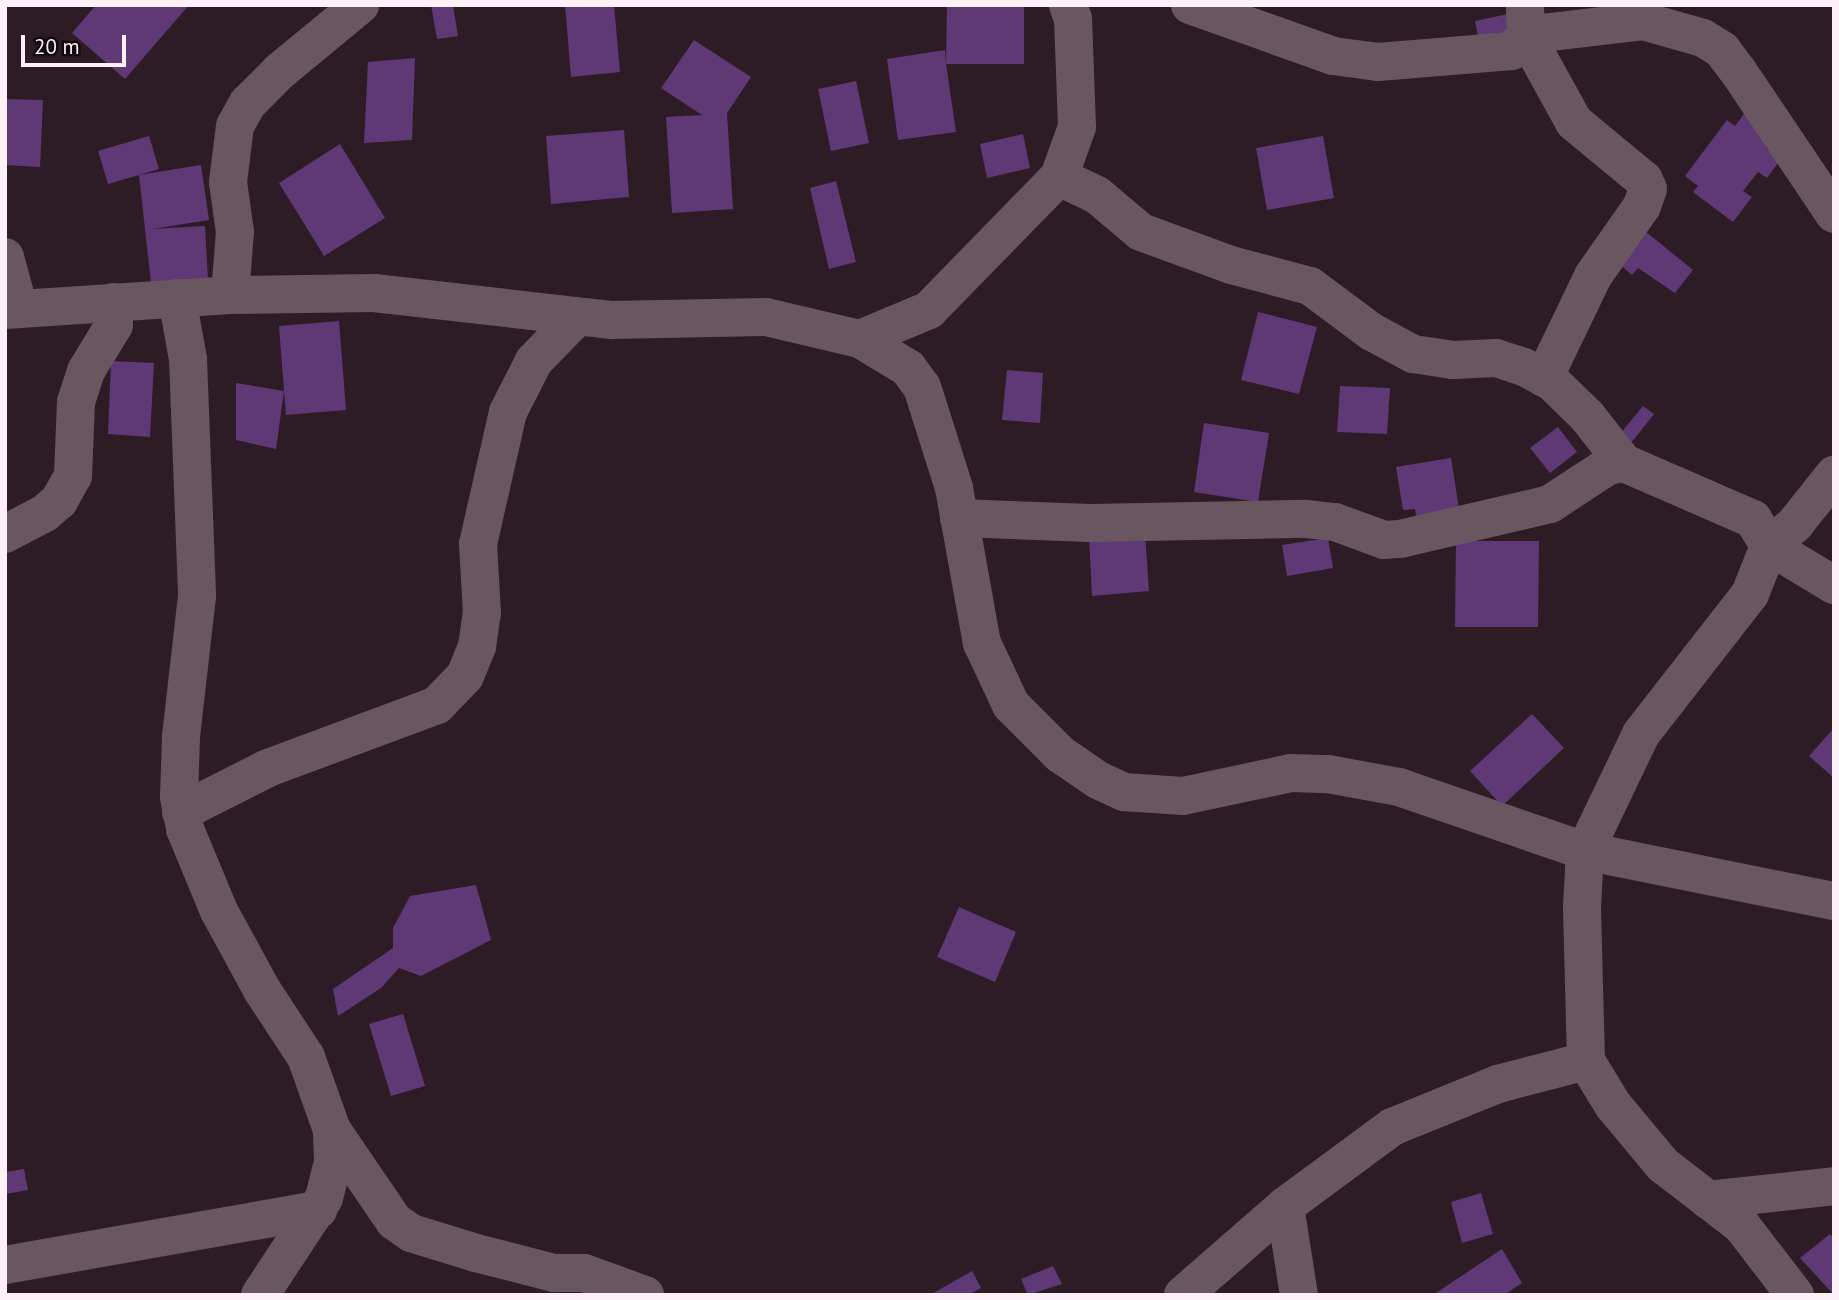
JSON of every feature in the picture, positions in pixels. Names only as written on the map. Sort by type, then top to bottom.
[{"type":"street","points":[[230,295],[235,232],[228,182],[234,126],[248,103],[280,71],[360,5]]},
{"type":"street","points":[[1190,5],[1332,56],[1378,62],[1512,51],[1525,20]]},
{"type":"street","points":[[860,339],[929,310],[1059,177],[1077,127],[1081,10]]},
{"type":"street","points":[[1525,20],[1643,20],[1703,38],[1722,50],[1738,71],[1834,214]]},
{"type":"street","points":[[1525,20],[1574,121],[1644,180],[1648,189],[1593,276],[1544,378]]},
{"type":"street","points":[[1059,177],[1097,195],[1141,232],[1231,265],[1310,286],[1372,332],[1413,354],[1453,360],[1496,358],[1544,378],[1587,416],[1624,463],[1761,532],[1834,585]]},
{"type":"street","points":[[5,257],[12,310],[230,295],[374,293],[569,316],[766,317],[860,339],[908,368],[922,387],[959,518],[982,643],[1002,687],[1033,729],[1060,754],[1098,780],[1124,792],[1172,796],[1292,773],[1328,774],[1399,787],[1585,851],[1834,901]]},
{"type":"street","points":[[177,298],[188,359],[197,554],[196,609],[178,774],[181,813],[219,911],[262,990],[306,1057],[332,1130],[394,1220],[411,1233],[554,1273],[584,1273],[645,1295]]},
{"type":"street","points":[[5,534],[45,513],[59,500],[73,477],[76,402],[86,371],[114,325],[113,302]]},
{"type":"street","points":[[181,813],[268,768],[437,705],[466,676],[482,613],[478,544],[508,412],[534,361],[571,323],[569,316]]},
{"type":"street","points":[[959,518],[1090,523],[1306,519],[1335,522],[1384,540],[1400,540],[1550,504],[1608,466],[1624,463]]},
{"type":"street","points":[[1761,532],[1795,524],[1822,488]]},
{"type":"street","points":[[1761,532],[1749,594],[1641,734],[1585,851],[1582,1027],[1586,1061],[1613,1105],[1663,1165],[1765,1250],[1795,1295]]},
{"type":"street","points":[[1183,1295],[1285,1206],[1392,1127],[1497,1084],[1586,1061]]},
{"type":"street","points":[[260,1295],[318,1210],[333,1162],[332,1130]]},
{"type":"street","points":[[1708,1200],[1834,1186]]},
{"type":"street","points":[[1285,1206],[1299,1295]]},
{"type":"street","points":[[5,1265],[318,1210]]},
{"type":"building","points":[[96,5],[189,5],[125,79],[72,33]]},
{"type":"building","points":[[431,5],[453,5],[458,36],[437,39]]},
{"type":"building","points":[[565,5],[614,5],[620,72],[571,77]]},
{"type":"building","points":[[947,5],[1024,5],[1024,64],[946,64]]},
{"type":"building","points":[[1508,14],[1512,35],[1479,42],[1475,21]]},
{"type":"building","points":[[694,40],[751,77],[727,113],[733,209],[672,213],[666,117],[702,115],[661,88]]},
{"type":"building","points":[[945,50],[956,132],[898,140],[887,59]]},
{"type":"building","points":[[415,58],[412,140],[364,143],[368,62]]},
{"type":"building","points":[[856,81],[869,143],[831,151],[818,89]]},
{"type":"building","points":[[5,99],[43,100],[40,167],[5,165]]},
{"type":"building","points":[[1746,111],[1777,134],[1766,148],[1781,159],[1767,178],[1758,172],[1743,191],[1752,197],[1733,222],[1693,192],[1698,186],[1685,176],[1727,120],[1735,126]]},
{"type":"building","points":[[624,130],[629,197],[551,204],[546,136]]},
{"type":"building","points":[[1023,134],[1030,168],[987,178],[980,144]]},
{"type":"building","points":[[149,136],[159,169],[108,184],[98,151]]},
{"type":"building","points":[[1323,136],[1334,198],[1267,210],[1256,148]]},
{"type":"building","points":[[340,144],[385,218],[324,256],[279,183]]},
{"type":"building","points":[[201,165],[209,220],[152,229],[205,226],[208,280],[151,283],[139,175]]},
{"type":"building","points":[[836,181],[856,262],[829,269],[810,188]]},
{"type":"building","points":[[1645,231],[1693,270],[1675,293],[1638,268],[1632,275],[1618,263]]},
{"type":"building","points":[[1258,312],[1317,327],[1299,394],[1241,380]]},
{"type":"building","points":[[339,321],[346,410],[286,415],[279,326]]},
{"type":"building","points":[[111,361],[154,363],[150,437],[108,434]]},
{"type":"building","points":[[1007,370],[1043,373],[1040,423],[1002,420]]},
{"type":"building","points":[[236,383],[284,391],[276,449],[236,440]]},
{"type":"building","points":[[1340,386],[1390,388],[1387,434],[1337,432]]},
{"type":"building","points":[[1643,406],[1654,414],[1631,443],[1620,434]]},
{"type":"building","points":[[1204,423],[1269,433],[1258,502],[1194,492]]},
{"type":"building","points":[[1558,427],[1577,452],[1550,473],[1530,448]]},
{"type":"building","points":[[1451,458],[1460,515],[1417,522],[1415,509],[1403,510],[1396,467]]},
{"type":"building","points":[[1145,533],[1149,591],[1092,596],[1089,537]]},
{"type":"building","points":[[1328,538],[1333,568],[1287,576],[1282,545]]},
{"type":"building","points":[[1456,541],[1539,541],[1538,627],[1455,627]]},
{"type":"building","points":[[1532,714],[1564,748],[1502,806],[1470,771]]},
{"type":"building","points":[[1834,728],[1834,778],[1809,756]]},
{"type":"building","points":[[476,885],[491,940],[421,976],[399,968],[381,988],[338,1016],[333,989],[393,948],[393,928],[410,896]]},
{"type":"building","points":[[959,907],[1016,932],[995,982],[937,957]]},
{"type":"building","points":[[403,1014],[425,1086],[391,1096],[369,1024]]},
{"type":"building","points":[[24,1169],[28,1190],[5,1194],[5,1172]]},
{"type":"building","points":[[1481,1193],[1493,1234],[1462,1243],[1451,1202]]},
{"type":"building","points":[[1830,1234],[1834,1239],[1834,1295],[1800,1258]]},
{"type":"building","points":[[1502,1249],[1522,1283],[1504,1295],[1433,1295]]},
{"type":"building","points":[[1053,1266],[1062,1284],[1028,1295],[1021,1279]]},
{"type":"building","points":[[972,1271],[981,1288],[968,1295],[930,1295]]}]
